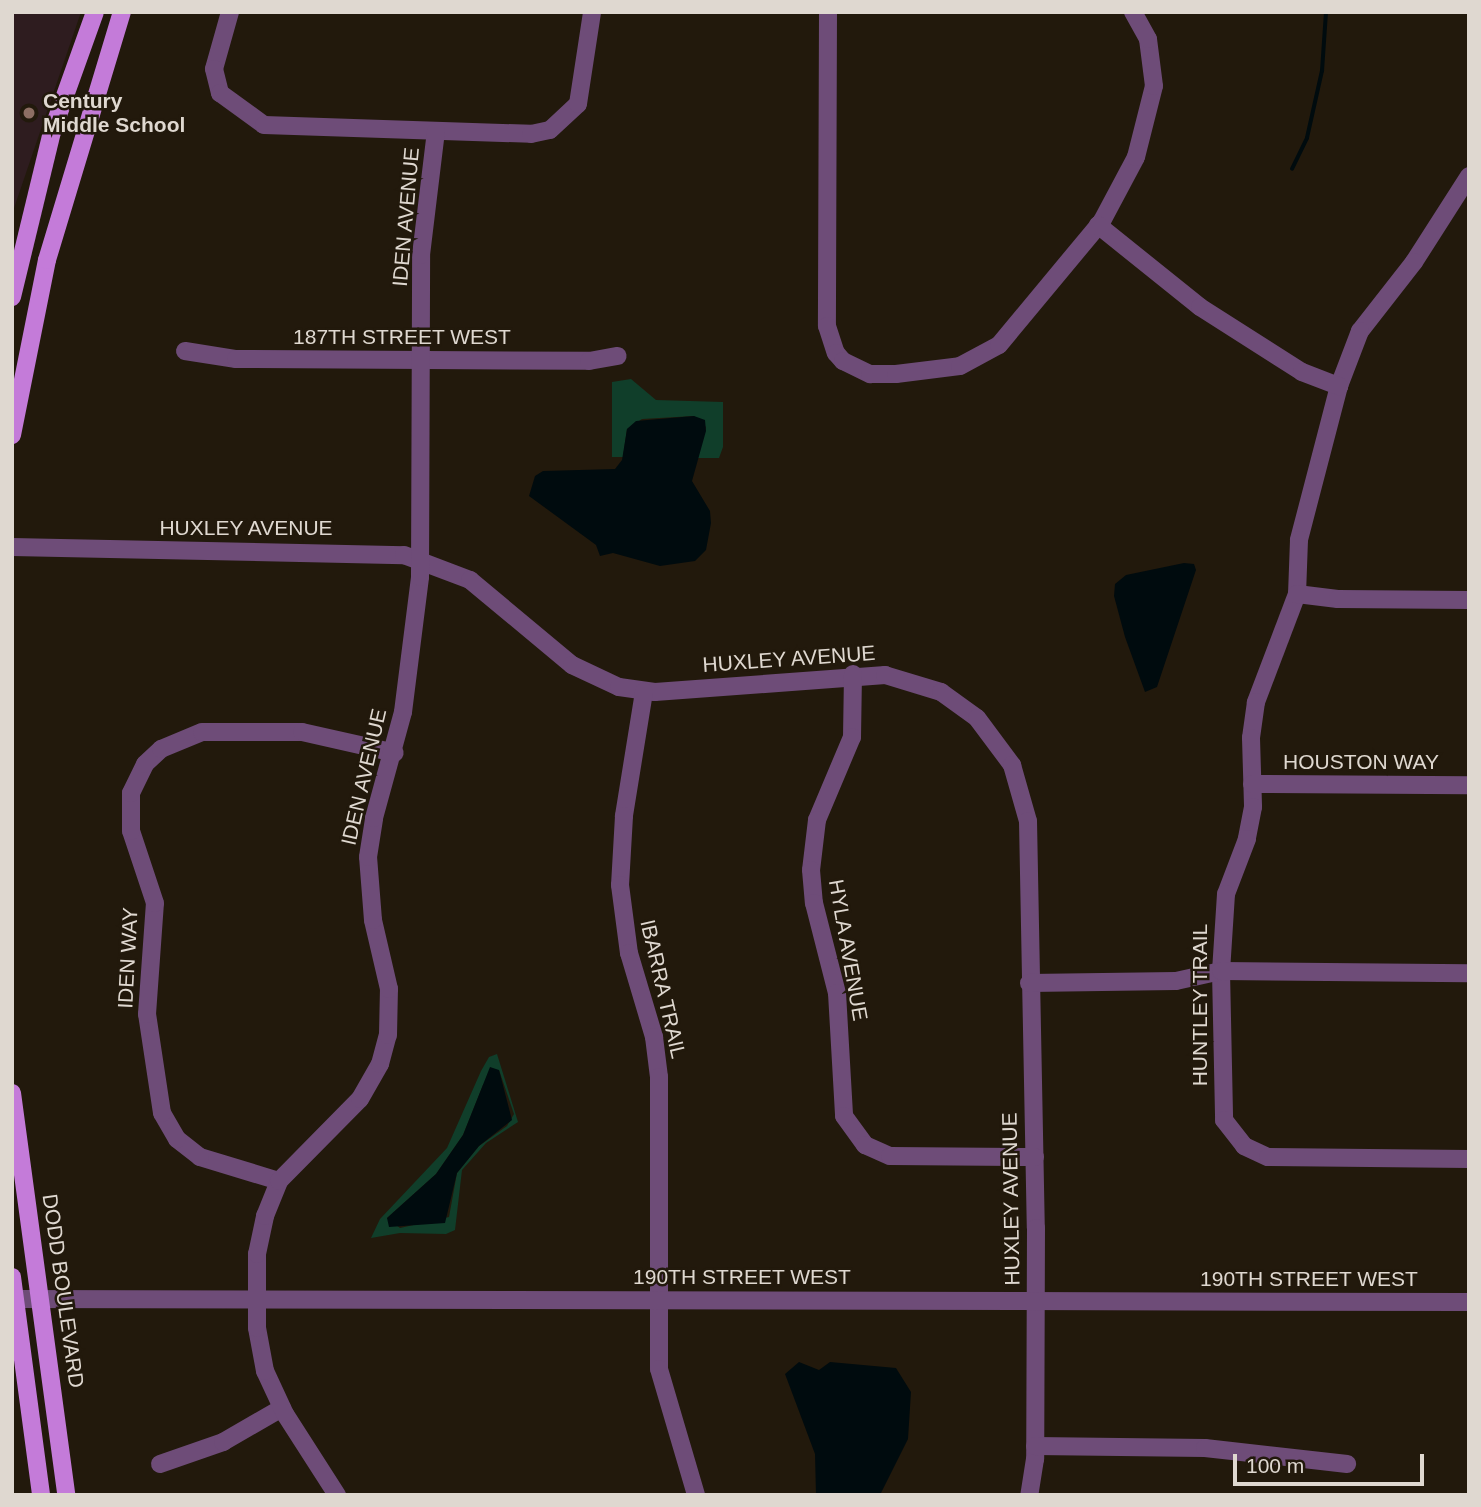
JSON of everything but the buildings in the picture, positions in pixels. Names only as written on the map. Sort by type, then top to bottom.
[{"type":"main road","points":[[12,297],[52,132],[95,12]]},
{"type":"main road","points":[[12,435],[47,260],[122,12]]},
{"type":"main road","name":"DODD BOULEVARD","points":[[12,1093],[42,1297],[66,1495]]},
{"type":"main road","points":[[12,1277],[41,1495]]},
{"type":"street","points":[[230,12],[214,69],[220,93],[264,125],[531,134],[550,130],[569,116],[578,104],[585,77],[592,12]]},
{"type":"street","points":[[828,12],[827,326],[835,353],[843,361],[870,374],[917,374],[950,369],[982,356],[1014,329],[1098,225],[1124,185],[1147,127],[1155,70],[1148,39],[1133,12]]},
{"type":"street","name":"IDEN AVENUE","points":[[337,1495],[282,1408],[261,1359],[256,1298],[260,1235],[279,1181],[303,1153],[353,1107],[385,1050],[389,989],[373,920],[368,857],[374,818],[395,754],[422,559],[421,255],[436,131]]},
{"type":"street","name":"HUNTLEY TRAIL","points":[[1469,176],[1415,262],[1360,331],[1339,386],[1298,558],[1297,594],[1256,702],[1247,839],[1226,894],[1221,927],[1220,971],[1224,1120],[1244,1146],[1268,1157],[1469,1159]]},
{"type":"street","points":[[1098,225],[1200,307],[1302,372],[1339,386]]},
{"type":"street","name":"187TH STREET WEST","points":[[185,351],[218,358],[589,361],[618,356]]},
{"type":"street","name":"HUXLEY AVENUE","points":[[12,547],[380,552],[422,559],[485,589],[538,640],[583,673],[606,684],[644,692],[853,674],[899,677],[941,692],[977,718],[1009,758],[1028,821],[1029,983],[1035,1157],[1035,1446],[1029,1495]]},
{"type":"street","points":[[1297,594],[1338,599],[1469,600]]},
{"type":"street","name":"HYLA AVENUE","points":[[853,674],[852,737],[817,820],[811,870],[814,903],[837,993],[844,1116],[865,1145],[890,1156],[1035,1157]]},
{"type":"street","name":"IBARRA TRAIL","points":[[644,692],[624,816],[620,885],[629,953],[653,1037],[659,1077],[661,1380],[696,1495]]},
{"type":"street","name":"IDEN WAY","points":[[279,1181],[200,1157],[177,1139],[162,1113],[146,1014],[155,903],[131,831],[131,793],[145,764],[161,749],[202,732],[302,732],[395,754]]},
{"type":"street","name":"HOUSTON WAY","points":[[1252,784],[1469,785]]},
{"type":"street","points":[[1029,983],[1176,981],[1220,971],[1469,974]]},
{"type":"street","name":"190TH STREET WEST","points":[[14,1299],[1469,1302]]},
{"type":"street","points":[[160,1464],[223,1441],[282,1408]]},
{"type":"street","points":[[1035,1446],[1205,1448],[1347,1464]]},
{"type":"shaded area","name":"Century Middle School","points":[[12,12],[81,12],[12,214]]},
{"type":"shaded area","points":[[694,416],[705,420],[706,431],[692,481],[710,511],[711,523],[706,550],[695,561],[660,566],[613,553],[600,556],[596,545],[529,496],[535,476],[543,471],[615,469],[622,460],[627,429],[636,421]]},
{"type":"shaded area","points":[[1184,563],[1194,564],[1196,570],[1157,687],[1145,692],[1125,637],[1114,596],[1115,584],[1126,575]]},
{"type":"shaded area","points":[[490,1067],[499,1070],[512,1120],[479,1146],[457,1173],[445,1223],[389,1227],[387,1218],[436,1174],[463,1135]]},
{"type":"shaded area","points":[[799,1362],[819,1370],[830,1362],[896,1368],[911,1392],[908,1439],[880,1495],[816,1495],[815,1454],[785,1374]]},
{"type":"green space","points":[[631,379],[656,400],[723,402],[723,447],[719,458],[697,458],[706,427],[694,416],[642,419],[627,429],[623,457],[612,457],[612,382]]},
{"type":"green space","points":[[497,1054],[518,1122],[486,1143],[462,1170],[455,1230],[446,1234],[400,1233],[371,1238],[380,1219],[447,1148],[489,1057]],"holes":[[[499,1070],[514,1114],[507,1126],[479,1146],[457,1173],[449,1217],[400,1228],[387,1218],[436,1174],[463,1135],[483,1085]]]},
{"type":"waterway","points":[[1292,169],[1307,138],[1322,71],[1326,12]]},
{"type":"place","name":"Century Middle School","points":[[29,113]]}]
